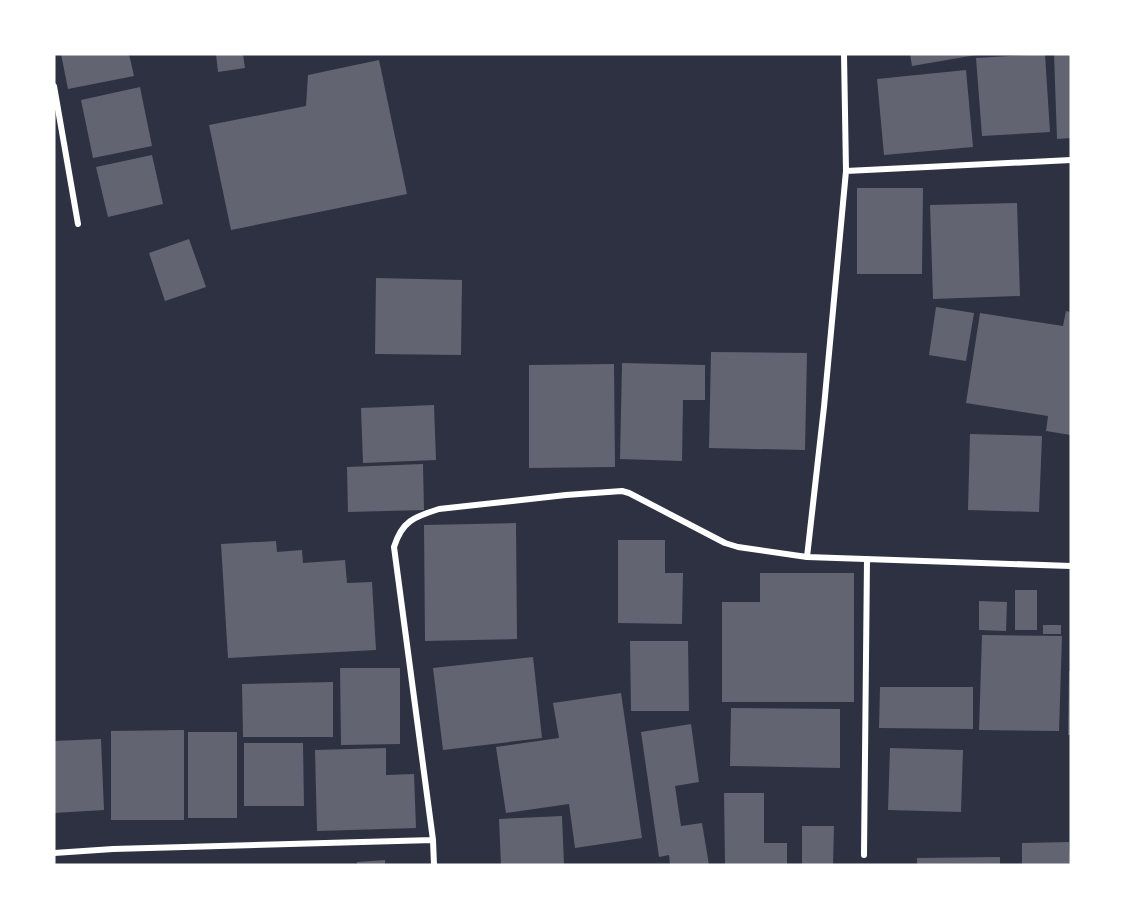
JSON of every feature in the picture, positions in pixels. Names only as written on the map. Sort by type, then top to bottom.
[{"type":"street","points":[[807,557],[824,407],[846,171],[844,54]]},
{"type":"street","points":[[54,86],[78,224]]},
{"type":"street","points":[[846,171],[1071,160]]},
{"type":"street","points":[[434,865],[433,840],[394,547],[398,534],[406,524],[420,515],[439,509],[622,491],[725,543],[738,547],[807,557],[1071,566]]},
{"type":"street","points":[[864,855],[867,560]]},
{"type":"street","points":[[54,853],[433,840]]},
{"type":"building","points":[[61,54],[129,54],[134,76],[68,89]]},
{"type":"building","points":[[216,54],[243,54],[245,68],[218,72]]},
{"type":"building","points":[[910,54],[976,54],[976,55],[912,66]]},
{"type":"building","points":[[1045,54],[1050,132],[982,136],[976,58]]},
{"type":"building","points":[[1054,54],[1071,54],[1071,138],[1057,139]]},
{"type":"building","points":[[379,60],[407,194],[231,230],[209,125],[306,106],[308,75]]},
{"type":"building","points":[[966,70],[973,147],[884,155],[877,79]]},
{"type":"building","points":[[140,87],[152,146],[93,158],[81,100]]},
{"type":"building","points":[[152,155],[163,204],[108,217],[96,167]]},
{"type":"building","points":[[857,188],[923,188],[922,274],[857,274]]},
{"type":"building","points":[[1017,203],[1020,296],[933,299],[930,205]]},
{"type":"building","points":[[189,239],[206,287],[165,301],[149,253]]},
{"type":"building","points":[[376,278],[462,280],[461,355],[375,354]]},
{"type":"building","points":[[936,307],[974,313],[966,361],[929,355]]},
{"type":"building","points":[[1066,311],[1071,312],[1071,435],[1046,431],[1048,416],[966,403],[980,313],[1063,326]]},
{"type":"building","points":[[711,352],[807,353],[805,450],[709,448]]},
{"type":"building","points":[[622,363],[705,365],[705,400],[683,400],[682,461],[620,459]]},
{"type":"building","points":[[614,364],[615,467],[529,468],[529,365]]},
{"type":"building","points":[[434,405],[436,460],[363,463],[361,408]]},
{"type":"building","points":[[970,434],[1042,436],[1039,512],[968,510]]},
{"type":"building","points":[[423,464],[424,510],[348,512],[347,467]]},
{"type":"building","points":[[516,523],[517,639],[425,641],[424,525]]},
{"type":"building","points":[[618,540],[665,540],[665,573],[683,573],[682,624],[618,623]]},
{"type":"building","points":[[276,541],[277,552],[302,550],[303,563],[345,560],[347,583],[372,582],[376,650],[228,658],[221,544]]},
{"type":"building","points":[[760,573],[854,573],[854,702],[722,702],[722,602],[760,602]]},
{"type":"building","points":[[1015,590],[1037,590],[1037,630],[1015,630]]},
{"type":"building","points":[[979,601],[1007,602],[1006,631],[979,630]]},
{"type":"building","points":[[1043,625],[1061,625],[1061,634],[1043,634]]},
{"type":"building","points":[[982,635],[1062,636],[1059,731],[979,730]]},
{"type":"building","points":[[630,641],[688,641],[689,711],[631,711]]},
{"type":"building","points":[[533,657],[542,738],[443,750],[433,668]]},
{"type":"building","points":[[340,668],[400,668],[400,744],[341,745]]},
{"type":"building","points":[[1069,671],[1071,671],[1071,735],[1068,735]]},
{"type":"building","points":[[333,682],[333,737],[243,737],[242,684]]},
{"type":"building","points":[[880,687],[973,687],[973,729],[879,728]]},
{"type":"building","points":[[621,693],[642,838],[575,848],[569,804],[506,813],[496,747],[559,738],[553,703]]},
{"type":"building","points":[[731,708],[840,709],[840,768],[730,766]]},
{"type":"building","points":[[691,724],[699,782],[675,786],[681,826],[702,823],[709,865],[670,865],[669,855],[659,857],[641,732]]},
{"type":"building","points":[[184,730],[184,820],[111,820],[111,731]]},
{"type":"building","points":[[188,732],[237,732],[237,818],[188,818]]},
{"type":"building","points":[[101,739],[104,810],[54,813],[54,741]]},
{"type":"building","points":[[244,743],[303,743],[304,806],[244,806]]},
{"type":"building","points":[[386,748],[386,775],[414,774],[416,828],[317,831],[315,750]]},
{"type":"building","points":[[890,748],[963,750],[961,812],[888,810]]},
{"type":"building","points":[[724,793],[764,793],[764,843],[787,843],[787,865],[725,865]]},
{"type":"building","points":[[562,816],[564,865],[501,865],[499,819]]},
{"type":"building","points":[[802,826],[834,826],[833,865],[802,865]]},
{"type":"building","points":[[1069,842],[1070,865],[1022,865],[1022,843]]},
{"type":"building","points":[[1000,857],[1000,865],[917,865],[917,858]]},
{"type":"building","points":[[385,860],[385,865],[357,865],[357,862]]}]
